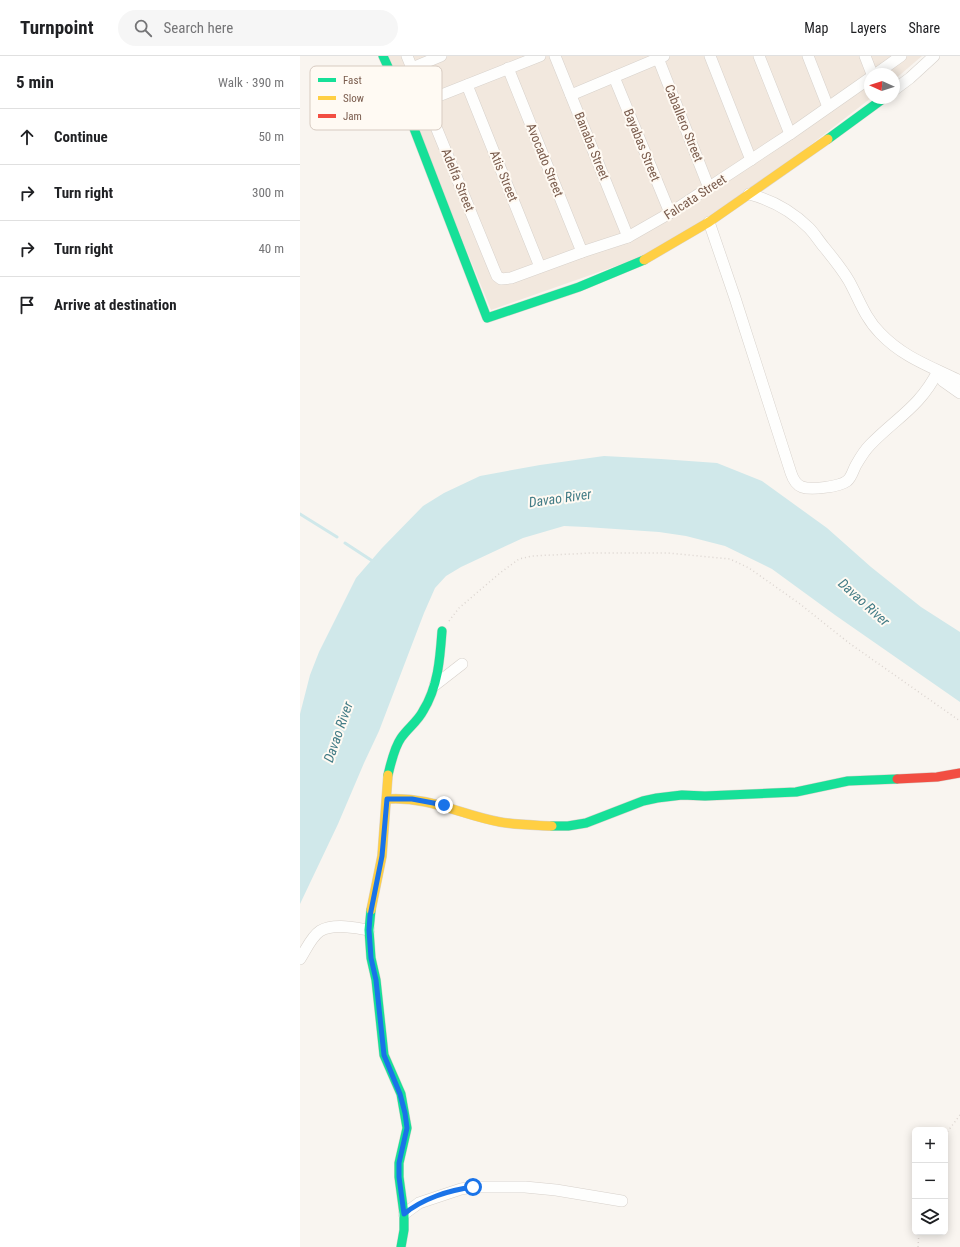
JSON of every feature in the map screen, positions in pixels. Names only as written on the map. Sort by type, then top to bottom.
[{"type":"street","points":[[382,56],[387,66]]},
{"type":"street","name":"Adelfa Street","points":[[407,56],[411,66]]},
{"type":"street","points":[[417,66],[441,56]]},
{"type":"street","points":[[442,95],[540,56]]},
{"type":"street","name":"Banaba Street","points":[[556,56],[628,237]]},
{"type":"street","points":[[710,56],[751,160]]},
{"type":"street","points":[[759,56],[790,134]]},
{"type":"street","points":[[808,56],[828,107]]},
{"type":"street","points":[[865,56],[870,68]]},
{"type":"street","points":[[884,68],[901,56]]},
{"type":"street","points":[[900,86],[934,56]]},
{"type":"street","points":[[571,95],[661,57]]},
{"type":"street","name":"Caballero Street","points":[[661,57],[709,188]]},
{"type":"street","name":"Avocado Street","points":[[508,68],[582,252]]},
{"type":"street","name":"Bayabas Street","points":[[614,77],[670,213]]},
{"type":"street","name":"Falcata Street","points":[[501,279],[511,278],[628,237],[670,213],[709,188],[864,82]]},
{"type":"street","name":"Atis Street","points":[[467,85],[540,267]]},
{"type":"street","points":[[415,130],[487,318],[578,287],[626,269],[647,259],[709,222],[808,154],[876,104]]},
{"type":"street","name":"Adelfa Street","points":[[438,130],[494,269],[497,276],[501,279]]},
{"type":"street","points":[[749,194],[764,198],[778,205],[810,228],[838,264],[849,281],[866,316],[880,333],[899,350],[911,358],[960,382]]},
{"type":"street","points":[[709,222],[791,473],[795,482],[802,487],[825,487],[840,484],[846,481],[851,476],[860,457],[869,445],[911,409],[931,386],[938,372]]},
{"type":"street","points":[[938,372],[943,381],[960,393]]},
{"type":"street","points":[[401,1247],[404,1230],[404,1214],[399,1177],[399,1163],[407,1128],[400,1094],[384,1055],[371,958],[369,930],[370,916],[382,856],[388,777],[392,759],[401,738],[423,712],[435,685],[439,665],[442,631]]},
{"type":"street","points":[[435,685],[462,664]]},
{"type":"street","points":[[387,799],[402,798],[434,803],[499,822],[521,826],[558,827],[586,823],[643,801],[657,798],[682,795],[705,796],[796,792],[848,781],[937,777],[960,773]]},
{"type":"street","points":[[300,958],[313,938],[320,931],[330,927],[369,930]]},
{"type":"street","points":[[404,1214],[419,1204],[461,1189],[473,1187],[525,1187],[556,1190],[622,1201]]},
{"type":"path","points":[[442,631],[459,608],[500,573],[518,560],[532,556],[591,552],[668,553],[730,560],[749,568],[800,604],[849,643],[960,720]]},
{"type":"path","points":[[948,1132],[960,1115]]},
{"type":"path","points":[[918,1247],[919,1235]]},
{"type":"shaded area","points":[[387,56],[922,56],[900,75],[900,68],[864,68],[864,103],[804,150],[702,221],[636,259],[491,310],[417,130],[442,130],[442,66],[391,66]]},
{"type":"water","name":"Davao River","points":[[604,456],[717,463],[762,481],[827,528],[871,567],[921,607],[960,632],[960,702],[772,569],[725,546],[686,536],[659,532],[564,526],[523,538],[461,567],[446,576],[435,588],[379,731],[338,824],[300,904],[300,714],[310,675],[319,652],[356,578],[382,548],[423,506],[444,493],[480,476],[540,465]]},
{"type":"waterway","points":[[300,514],[337,537]]},
{"type":"waterway","points":[[345,543],[374,562]]},
{"type":"traffic: fast","points":[[383,56],[388,66]]},
{"type":"traffic: fast","points":[[828,139],[876,104]]},
{"type":"traffic: fast","points":[[415,130],[487,318],[579,287],[644,260]]},
{"type":"traffic: fast","points":[[388,775],[396,746],[404,734],[421,715],[432,692],[439,662],[442,631]]},
{"type":"traffic: fast","points":[[552,826],[568,826],[586,823],[643,801],[657,798],[682,795],[705,796],[796,792],[848,781],[897,779]]},
{"type":"traffic: fast","points":[[371,910],[369,930],[371,958],[376,980],[384,1055],[401,1094],[407,1128],[399,1163],[399,1177],[404,1214],[404,1230],[401,1247]]},
{"type":"traffic: slow","points":[[644,260],[709,222],[828,139]]},
{"type":"traffic: slow","points":[[371,910],[382,856],[388,775]]},
{"type":"traffic: slow","points":[[387,799],[417,800],[500,822],[552,826]]},
{"type":"traffic: jam","points":[[897,779],[937,777],[960,773]]},
{"type":"route","points":[[444,805],[412,799],[387,799],[382,856],[370,916],[369,930],[371,958],[376,980],[381,1040],[384,1055],[400,1094],[407,1128],[399,1163],[399,1177],[404,1214],[419,1204],[438,1196],[473,1187]]}]
